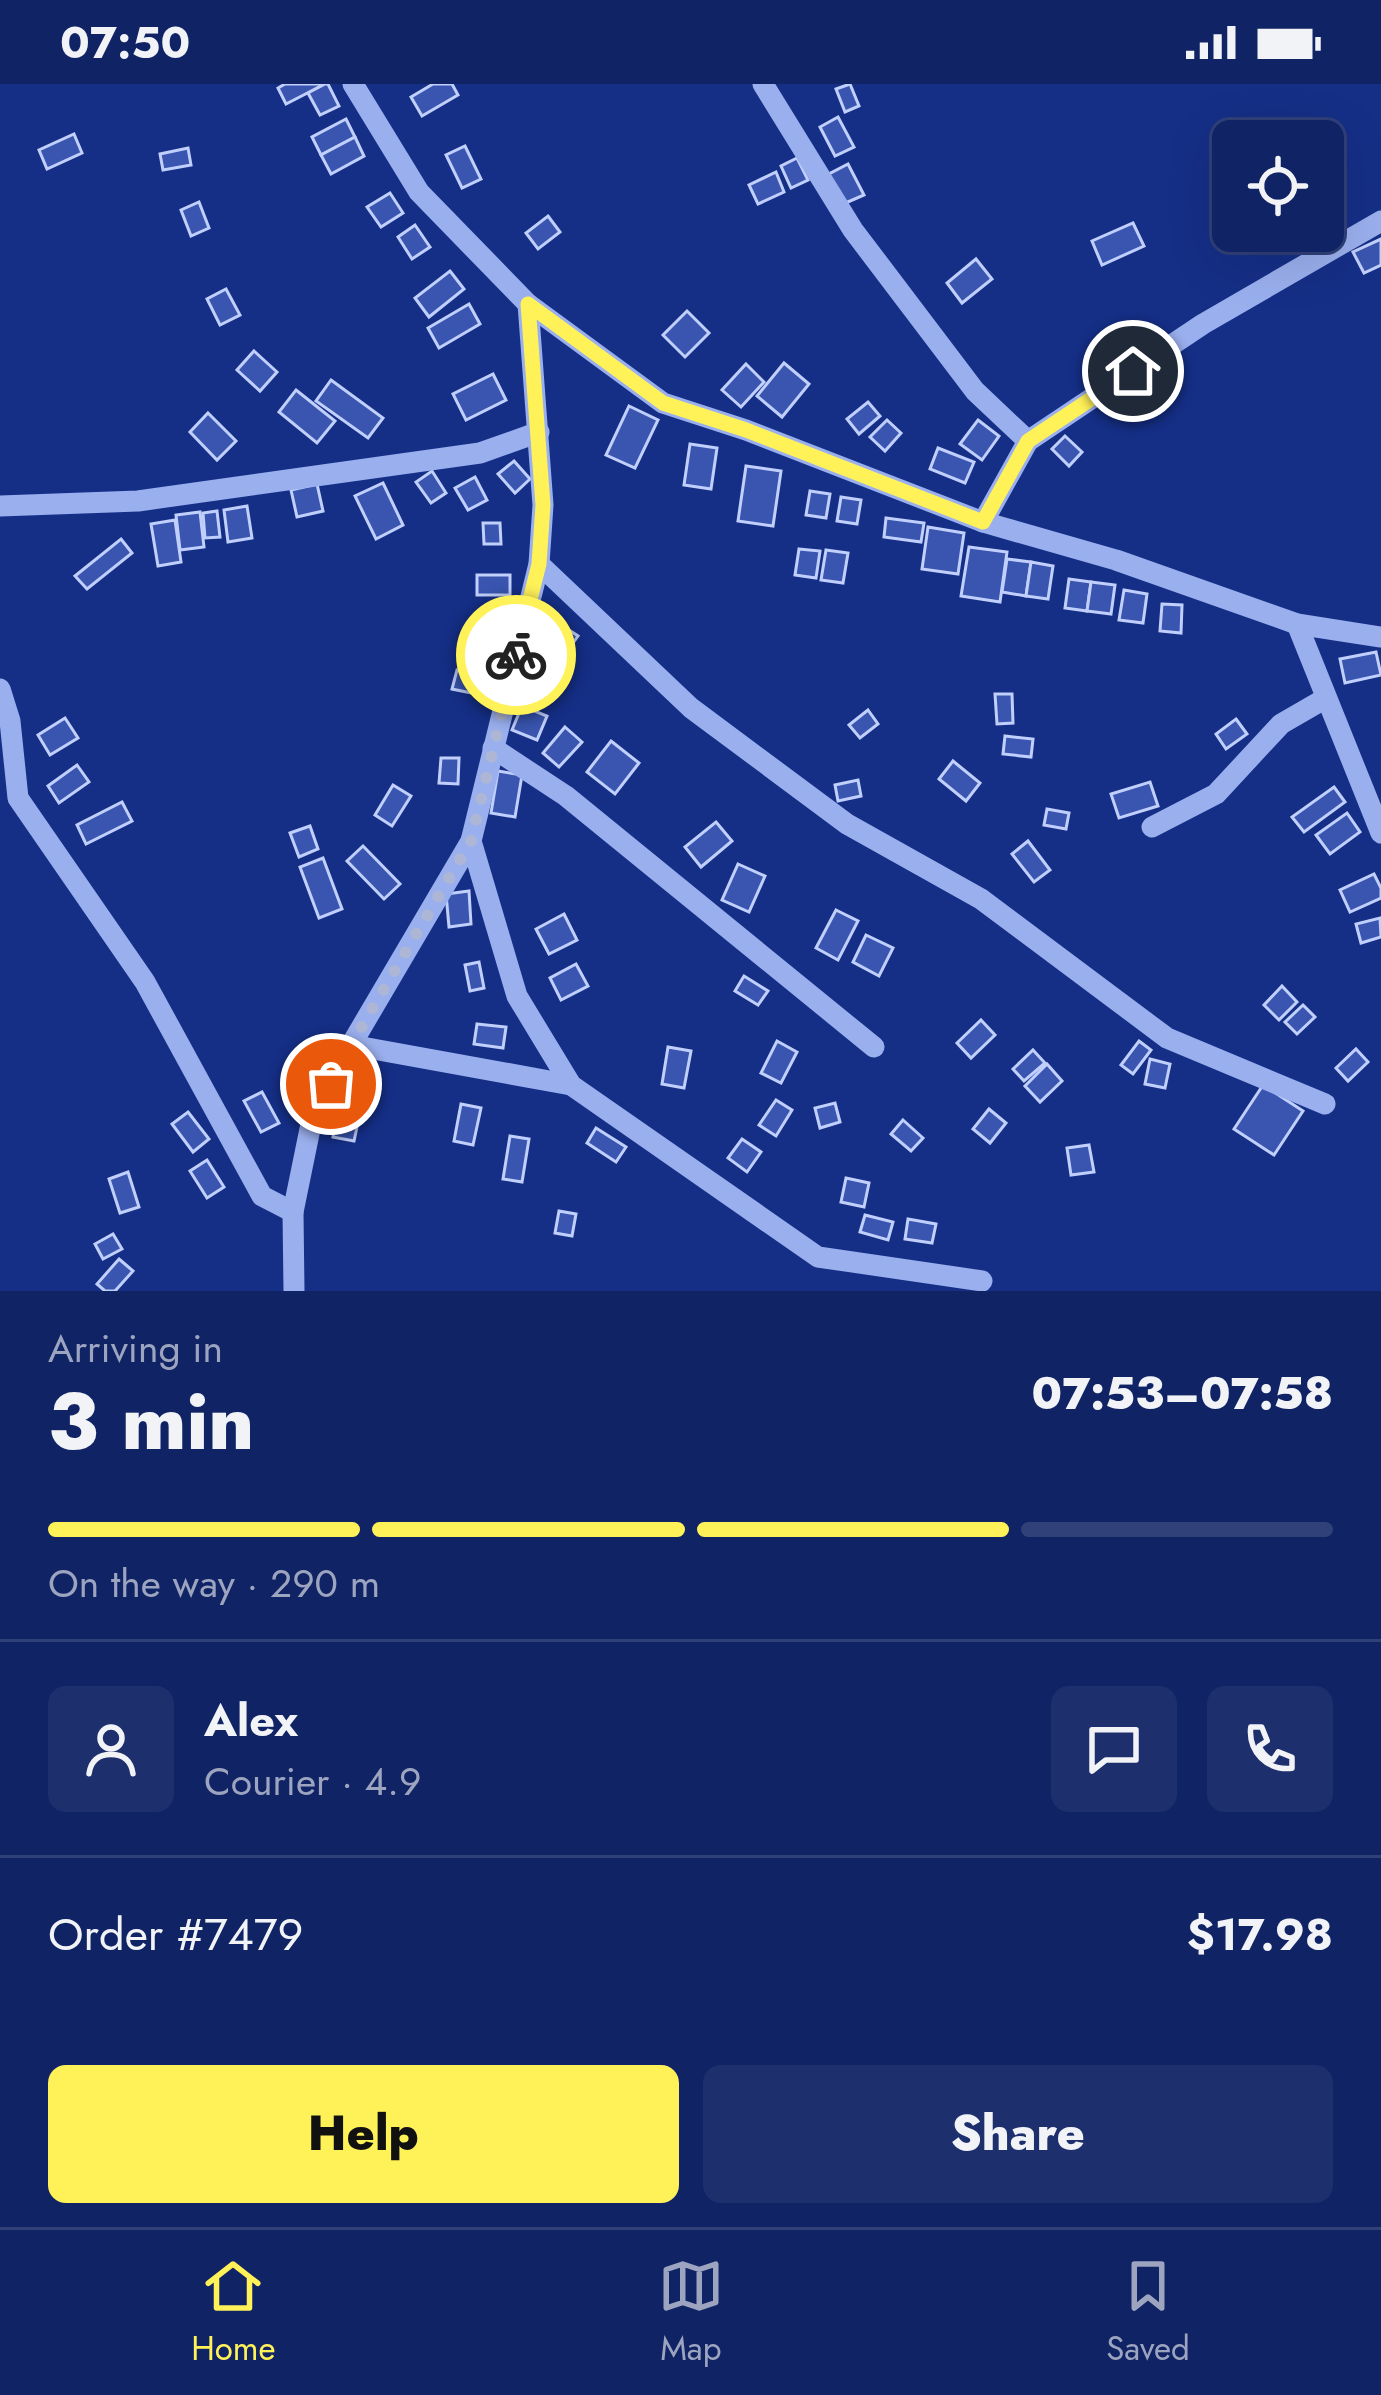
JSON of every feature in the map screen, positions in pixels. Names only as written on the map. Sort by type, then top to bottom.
[{"type":"street","points":[[353,84],[419,192],[528,304],[663,403],[746,430],[983,522],[1116,560],[1297,624],[1381,637]]},
{"type":"street","points":[[763,84],[853,230],[975,391],[1028,441]]},
{"type":"street","points":[[983,522],[1028,441],[1203,324],[1381,221]]},
{"type":"street","points":[[294,1291],[293,1212],[311,1124],[351,1045],[471,841],[539,564],[543,505],[528,304]]},
{"type":"street","points":[[0,506],[138,501],[480,453],[539,432]]},
{"type":"street","points":[[539,564],[691,708],[847,824],[981,899],[1167,1038],[1325,1104]]},
{"type":"street","points":[[1297,624],[1381,833]]},
{"type":"street","points":[[0,689],[10,721],[9,795],[145,982],[262,1196],[293,1212]]},
{"type":"street","points":[[1152,827],[1216,794],[1281,724],[1326,698]]},
{"type":"street","points":[[494,748],[566,796],[874,1046]]},
{"type":"street","points":[[471,841],[517,996],[571,1085],[818,1257],[982,1281]]},
{"type":"street","points":[[351,1045],[571,1085]]},
{"type":"building","points":[[325,84],[286,104],[278,88]]},
{"type":"building","points":[[325,84],[339,106],[320,115],[308,93]]},
{"type":"building","points":[[433,84],[452,84],[458,95],[422,116],[411,97]]},
{"type":"building","points":[[850,84],[859,106],[845,112],[836,89]]},
{"type":"building","points":[[838,117],[854,147],[835,156],[820,127]]},
{"type":"building","points":[[346,119],[355,137],[321,155],[312,137]]},
{"type":"building","points":[[74,134],[82,153],[47,169],[39,150]]},
{"type":"building","points":[[355,137],[364,156],[331,174],[321,155]]},
{"type":"building","points":[[465,146],[481,179],[462,188],[446,155]]},
{"type":"building","points":[[188,148],[191,165],[163,170],[160,154]]},
{"type":"building","points":[[797,158],[808,180],[791,188],[781,166]]},
{"type":"building","points":[[848,164],[864,195],[841,205],[827,175]]},
{"type":"building","points":[[776,172],[784,192],[758,204],[749,185]]},
{"type":"building","points":[[390,193],[403,213],[381,227],[367,207]]},
{"type":"building","points":[[199,202],[209,228],[191,236],[181,210]]},
{"type":"building","points":[[548,216],[560,232],[538,249],[526,233]]},
{"type":"building","points":[[1133,223],[1144,246],[1102,265],[1092,241]]},
{"type":"building","points":[[415,225],[430,247],[412,259],[398,237]]},
{"type":"building","points":[[1381,239],[1381,265],[1364,273],[1353,252]]},
{"type":"building","points":[[976,259],[992,279],[962,303],[947,283]]},
{"type":"building","points":[[450,271],[464,289],[429,317],[415,298]]},
{"type":"building","points":[[226,289],[240,315],[220,325],[207,299]]},
{"type":"building","points":[[469,304],[480,324],[439,348],[428,328]]},
{"type":"building","points":[[687,311],[709,333],[685,357],[663,335]]},
{"type":"building","points":[[254,351],[277,372],[260,391],[237,370]]},
{"type":"building","points":[[784,363],[809,384],[782,417],[757,396]]},
{"type":"building","points":[[746,364],[764,382],[741,407],[722,390]]},
{"type":"building","points":[[493,374],[506,400],[466,420],[453,394]]},
{"type":"building","points":[[331,380],[383,418],[368,438],[316,401]]},
{"type":"building","points":[[296,390],[335,421],[317,443],[279,412]]},
{"type":"building","points":[[868,402],[880,416],[859,434],[847,419]]},
{"type":"building","points":[[629,406],[658,420],[635,468],[606,455]]},
{"type":"building","points":[[208,413],[236,441],[217,460],[190,432]]},
{"type":"building","points":[[887,420],[901,433],[885,451],[870,437]]},
{"type":"building","points":[[978,420],[999,436],[982,460],[960,444]]},
{"type":"building","points":[[1065,436],[1082,452],[1069,466],[1052,449]]},
{"type":"building","points":[[690,444],[717,448],[711,489],[684,485]]},
{"type":"building","points":[[938,448],[974,462],[965,483],[930,469]]},
{"type":"building","points":[[514,461],[530,479],[515,493],[498,474]]},
{"type":"building","points":[[746,466],[781,471],[773,526],[738,521]]},
{"type":"building","points":[[432,471],[446,493],[431,503],[416,482]]},
{"type":"building","points":[[475,477],[487,500],[468,510],[455,488]]},
{"type":"building","points":[[383,483],[403,525],[376,539],[355,496]]},
{"type":"building","points":[[317,484],[323,511],[297,517],[291,490]]},
{"type":"building","points":[[810,491],[830,494],[826,518],[806,515]]},
{"type":"building","points":[[841,497],[861,500],[857,524],[837,521]]},
{"type":"building","points":[[247,506],[252,538],[228,542],[224,510]]},
{"type":"building","points":[[217,511],[220,537],[205,538],[203,513]]},
{"type":"building","points":[[200,512],[204,547],[180,550],[176,515]]},
{"type":"building","points":[[886,518],[924,523],[921,542],[884,537]]},
{"type":"building","points":[[175,520],[181,562],[158,566],[151,524]]},
{"type":"building","points":[[483,523],[500,523],[501,544],[484,544]]},
{"type":"building","points":[[928,527],[964,533],[958,574],[922,569]]},
{"type":"building","points":[[121,539],[132,553],[87,589],[75,576]]},
{"type":"building","points":[[969,547],[1007,552],[1000,602],[961,596]]},
{"type":"building","points":[[799,549],[820,551],[816,578],[795,575]]},
{"type":"building","points":[[826,550],[848,553],[843,583],[821,580]]},
{"type":"building","points":[[1007,559],[1031,562],[1026,596],[1002,592]]},
{"type":"building","points":[[1031,562],[1053,566],[1048,599],[1026,596]]},
{"type":"building","points":[[477,575],[510,575],[510,595],[477,595]]},
{"type":"building","points":[[1069,579],[1091,582],[1087,611],[1065,608]]},
{"type":"building","points":[[1091,582],[1115,585],[1111,614],[1087,611]]},
{"type":"building","points":[[1124,590],[1147,594],[1143,623],[1119,620]]},
{"type":"building","points":[[1162,604],[1182,605],[1181,633],[1160,631]]},
{"type":"building","points":[[557,622],[578,636],[561,660],[540,645]]},
{"type":"building","points":[[1376,652],[1381,675],[1345,683],[1340,659]]},
{"type":"building","points":[[457,670],[490,678],[486,696],[452,689]]},
{"type":"building","points":[[995,694],[1012,694],[1013,723],[997,724]]},
{"type":"building","points":[[522,706],[547,716],[537,740],[512,730]]},
{"type":"building","points":[[868,710],[878,724],[860,738],[849,725]]},
{"type":"building","points":[[65,718],[78,738],[50,755],[38,735]]},
{"type":"building","points":[[1236,719],[1247,734],[1226,749],[1216,734]]},
{"type":"building","points":[[565,727],[582,742],[559,767],[543,753]]},
{"type":"building","points":[[1005,736],[1033,739],[1031,757],[1003,754]]},
{"type":"building","points":[[611,741],[639,763],[615,794],[587,772]]},
{"type":"building","points":[[441,758],[459,758],[458,784],[439,783]]},
{"type":"building","points":[[953,761],[980,783],[966,801],[939,779]]},
{"type":"building","points":[[77,765],[89,782],[59,803],[48,786]]},
{"type":"building","points":[[498,771],[522,775],[515,817],[491,813]]},
{"type":"building","points":[[858,780],[861,796],[838,801],[835,785]]},
{"type":"building","points":[[1150,782],[1158,806],[1119,818],[1111,794]]},
{"type":"building","points":[[393,785],[411,796],[392,826],[375,815]]},
{"type":"building","points":[[1334,787],[1345,802],[1304,832],[1292,817]]},
{"type":"building","points":[[122,802],[132,821],[86,844],[77,825]]},
{"type":"building","points":[[1047,809],[1069,813],[1066,829],[1044,825]]},
{"type":"building","points":[[1347,813],[1360,832],[1330,854],[1316,835]]},
{"type":"building","points":[[716,822],[732,841],[701,867],[685,847]]},
{"type":"building","points":[[310,826],[318,849],[299,857],[290,833]]},
{"type":"building","points":[[1028,841],[1050,870],[1034,882],[1012,854]]},
{"type":"building","points":[[363,846],[400,884],[384,899],[347,861]]},
{"type":"building","points":[[323,858],[342,909],[319,918],[300,867]]},
{"type":"building","points":[[738,864],[765,876],[749,912],[722,900]]},
{"type":"building","points":[[1374,874],[1381,898],[1350,912],[1340,890]]},
{"type":"building","points":[[469,891],[471,924],[449,927],[446,894]]},
{"type":"building","points":[[836,910],[858,921],[838,960],[816,948]]},
{"type":"building","points":[[564,914],[577,940],[549,954],[536,929]]},
{"type":"building","points":[[1380,918],[1381,937],[1361,943],[1356,924]]},
{"type":"building","points":[[866,935],[893,948],[879,976],[853,962]]},
{"type":"building","points":[[479,962],[484,988],[470,991],[465,965]]},
{"type":"building","points":[[576,964],[588,986],[561,1000],[550,978]]},
{"type":"building","points":[[744,976],[768,991],[758,1005],[735,991]]},
{"type":"building","points":[[1282,986],[1297,1002],[1279,1020],[1264,1005]]},
{"type":"building","points":[[1303,1005],[1315,1017],[1297,1034],[1285,1022]]},
{"type":"building","points":[[981,1020],[995,1035],[971,1058],[957,1043]]},
{"type":"building","points":[[477,1024],[506,1027],[503,1048],[474,1044]]},
{"type":"building","points":[[777,1041],[797,1052],[781,1083],[761,1073]]},
{"type":"building","points":[[1139,1041],[1151,1050],[1133,1074],[1121,1065]]},
{"type":"building","points":[[668,1047],[691,1051],[684,1088],[662,1084]]},
{"type":"building","points":[[1356,1049],[1368,1062],[1348,1081],[1336,1068]]},
{"type":"building","points":[[1033,1050],[1045,1063],[1024,1081],[1013,1069]]},
{"type":"building","points":[[1150,1059],[1170,1064],[1165,1088],[1145,1084]]},
{"type":"building","points":[[1047,1064],[1062,1081],[1040,1102],[1025,1086]]},
{"type":"building","points":[[1263,1085],[1303,1111],[1274,1155],[1234,1129]]},
{"type":"building","points":[[262,1092],[279,1123],[261,1132],[244,1101]]},
{"type":"building","points":[[776,1100],[792,1110],[776,1136],[759,1125]]},
{"type":"building","points":[[835,1103],[840,1122],[820,1128],[815,1108]]},
{"type":"building","points":[[461,1104],[481,1108],[473,1145],[454,1141]]},
{"type":"building","points":[[339,1109],[360,1113],[354,1141],[333,1137]]},
{"type":"building","points":[[989,1109],[1006,1123],[990,1143],[973,1129]]},
{"type":"building","points":[[188,1112],[209,1139],[193,1152],[172,1124]]},
{"type":"building","points":[[903,1120],[923,1138],[911,1151],[891,1134]]},
{"type":"building","points":[[596,1128],[626,1147],[616,1162],[587,1143]]},
{"type":"building","points":[[510,1136],[529,1139],[522,1182],[503,1179]]},
{"type":"building","points":[[742,1139],[761,1152],[747,1172],[728,1158]]},
{"type":"building","points":[[1089,1145],[1094,1172],[1071,1175],[1067,1148]]},
{"type":"building","points":[[207,1160],[224,1187],[207,1198],[190,1171]]},
{"type":"building","points":[[128,1172],[139,1207],[120,1213],[109,1179]]},
{"type":"building","points":[[846,1178],[869,1183],[864,1207],[841,1202]]},
{"type":"building","points":[[559,1211],[576,1214],[572,1236],[555,1233]]},
{"type":"building","points":[[865,1215],[893,1222],[888,1240],[860,1232]]},
{"type":"building","points":[[908,1219],[936,1224],[932,1243],[905,1239]]},
{"type":"building","points":[[113,1234],[122,1249],[103,1259],[95,1244]]},
{"type":"building","points":[[119,1259],[133,1271],[115,1291],[105,1291],[97,1284]]},
{"type":"way so far","points":[[331,1084],[471,841],[516,655]]},
{"type":"route","points":[[516,655],[539,564],[543,505],[528,304],[663,403],[746,430],[983,522],[1028,441],[1133,371]]}]
